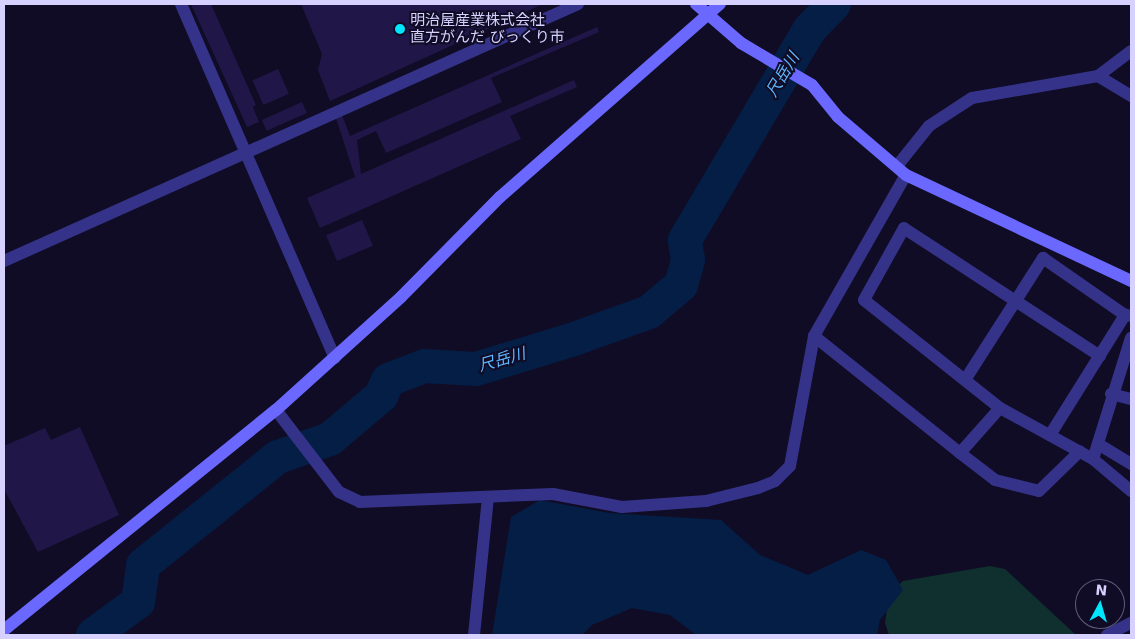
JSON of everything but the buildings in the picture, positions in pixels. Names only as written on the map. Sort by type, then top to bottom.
[{"type":"street","points":[[181,4],[335,358]]},
{"type":"street","points":[[4,261],[245,149],[578,4]]},
{"type":"street","points":[[696,4],[706,15],[769,61],[812,85],[838,117],[906,175],[1131,281]]},
{"type":"street","points":[[4,630],[276,410],[335,358],[500,197],[720,4]]},
{"type":"street","points":[[896,166],[929,126],[972,98],[1098,76],[1131,51]]},
{"type":"street","points":[[1098,76],[1131,96]]},
{"type":"street","points":[[276,410],[340,492],[360,502],[553,494],[622,508],[706,501],[775,481],[790,466],[796,448],[814,336],[906,175]]},
{"type":"street","points":[[1100,356],[904,228],[864,300],[1000,408],[1094,459],[1131,491]]},
{"type":"street","points":[[965,380],[1043,258],[1128,315],[1050,435]]},
{"type":"street","points":[[814,336],[995,480],[1039,491],[1080,451]]},
{"type":"street","points":[[1094,459],[1111,394],[1131,338]]},
{"type":"street","points":[[1111,394],[1131,399]]},
{"type":"street","points":[[960,453],[1000,408]]},
{"type":"street","points":[[1098,444],[1131,464]]},
{"type":"street","points":[[474,635],[488,498]]},
{"type":"street","points":[[1107,635],[1131,623]]},
{"type":"green space","points":[[990,566],[1005,569],[1076,635],[889,635],[885,623],[889,594],[903,581]]},
{"type":"water","points":[[540,500],[609,513],[721,520],[760,555],[808,575],[861,550],[886,560],[903,590],[880,620],[877,635],[696,635],[670,615],[632,608],[592,625],[582,635],[492,635],[511,517]]},
{"type":"waterway","name":"尺岳川","points":[[93,635],[138,602],[143,565],[278,457],[330,439],[381,396],[388,380],[424,366],[476,369],[574,339],[649,312],[681,285],[688,260],[685,240],[809,30],[834,4]]},
{"type":"place","name":"明治屋産業株式会社 直方がんだ びっくり市","points":[[400,29]]}]
